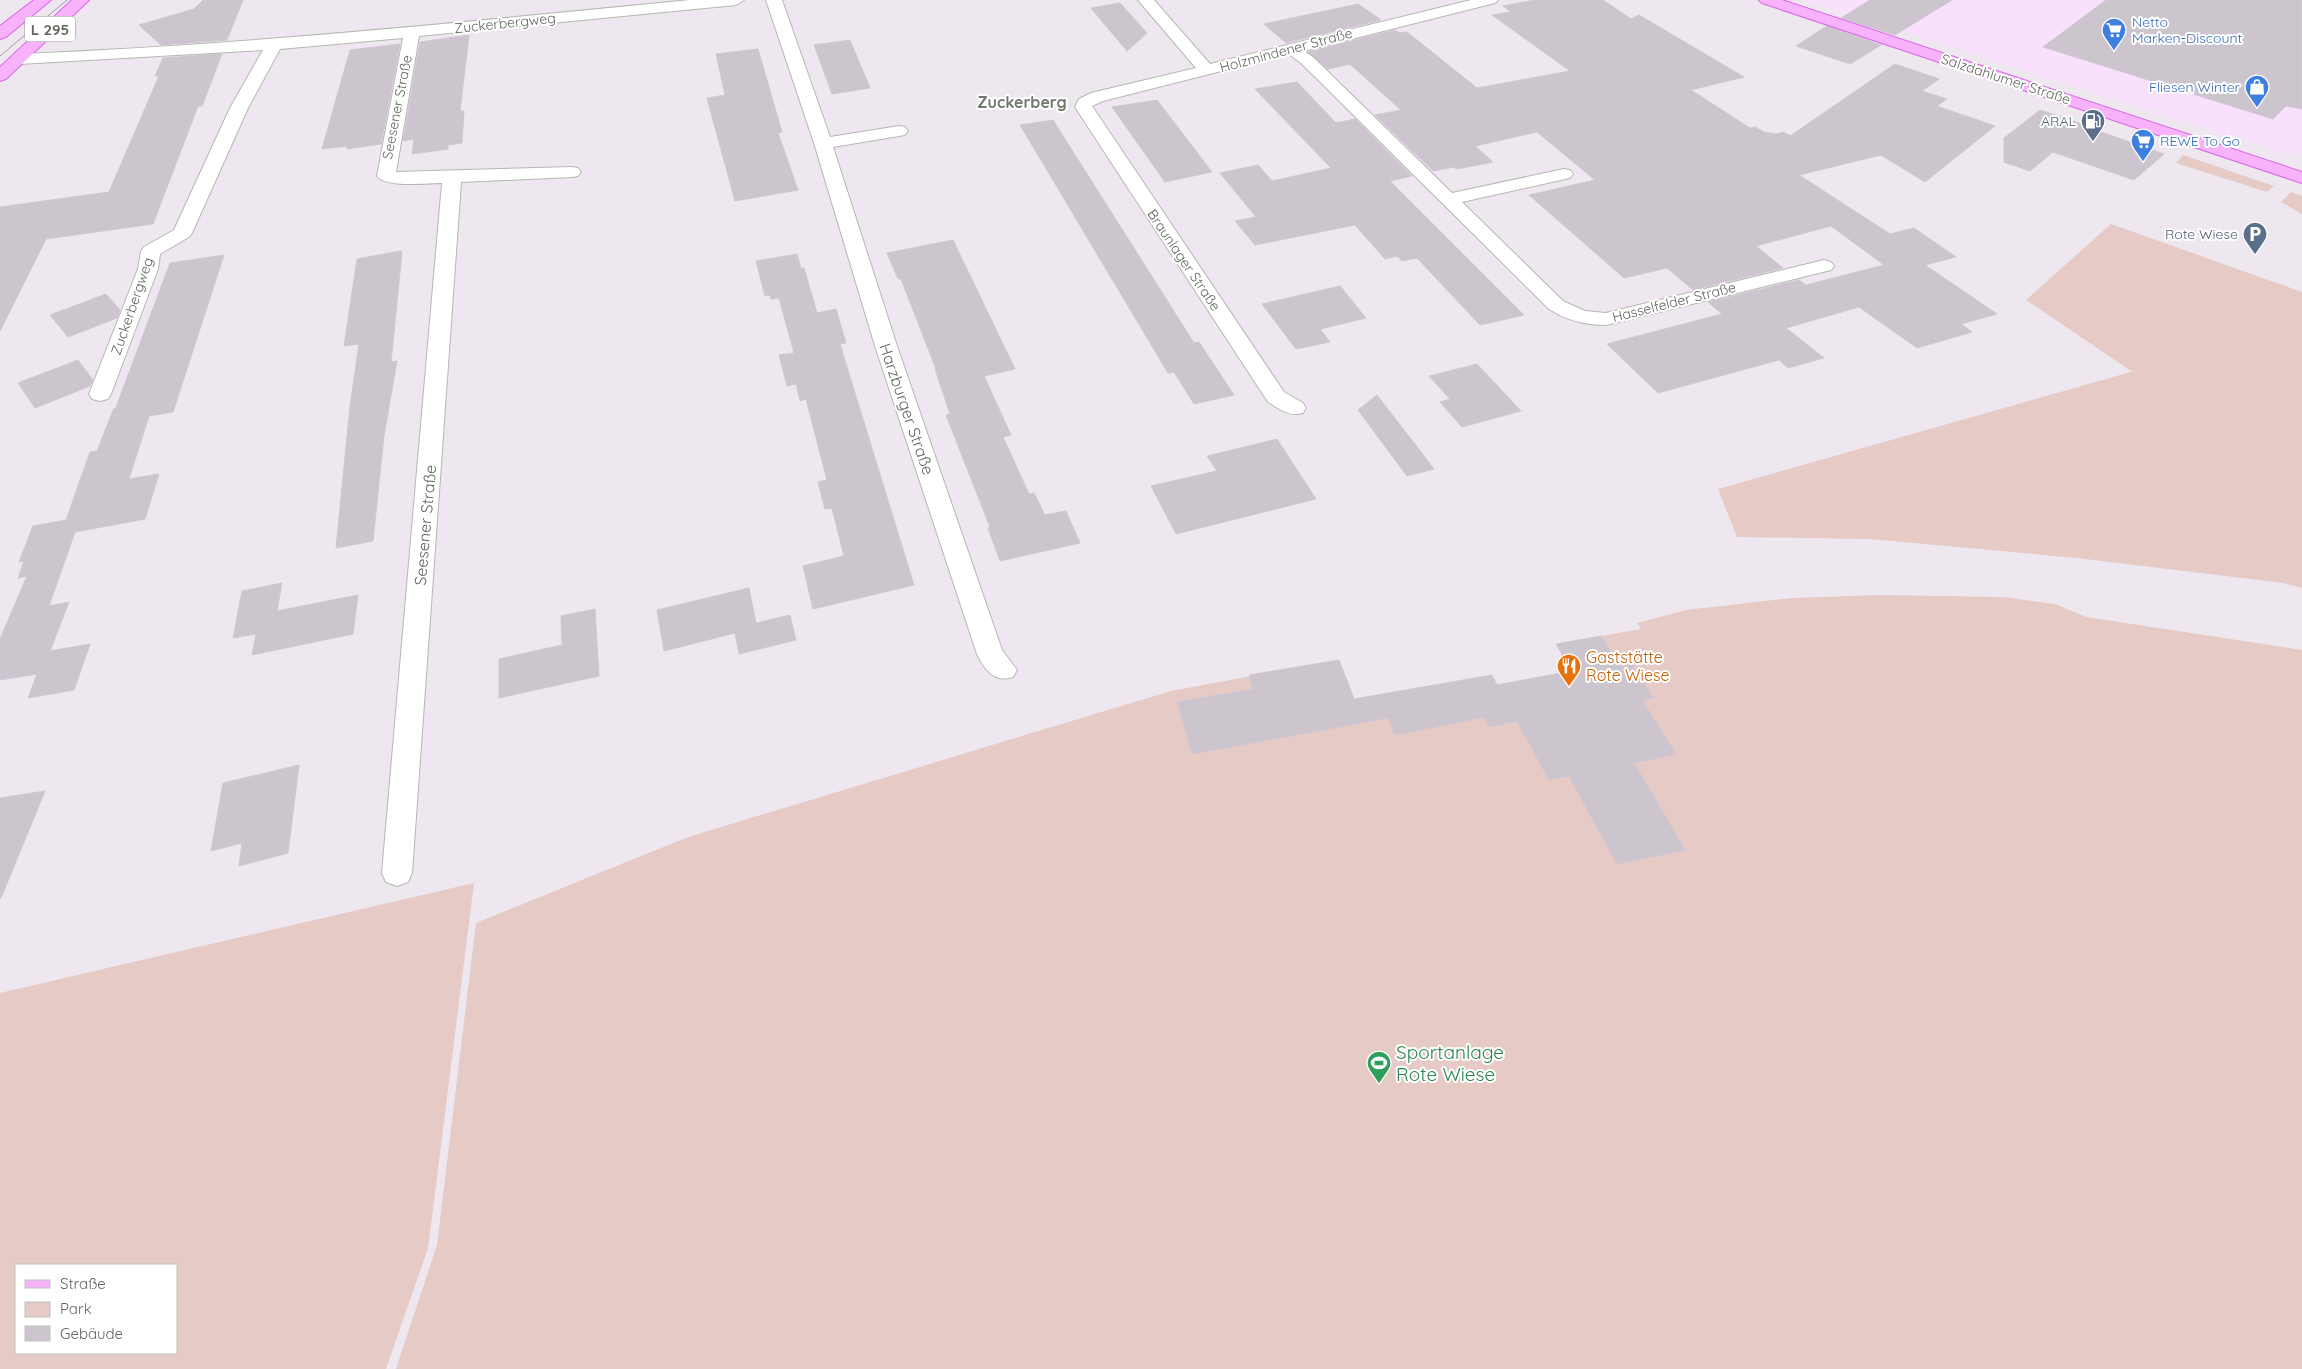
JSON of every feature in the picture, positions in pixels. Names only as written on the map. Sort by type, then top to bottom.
[{"type":"main road","name":"L 295","points":[[0,34],[43,0]]},
{"type":"main road","name":"L 295","points":[[0,76],[81,0]]},
{"type":"main road","name":"Salzdahlumer Straße","points":[[1767,0],[2301,176]]},
{"type":"street","name":"Zuckerbergweg","points":[[19,59],[107,56],[274,45],[412,32],[642,5],[736,0]]},
{"type":"street","name":"Harzburger Straße","points":[[774,0],[823,143],[886,346],[990,654],[1003,670]]},
{"type":"street","points":[[1146,0],[1207,71]]},
{"type":"street","name":"Holzmindener Straße","points":[[1085,103],[1097,97],[1490,0]]},
{"type":"street","name":"Seesener Straße","points":[[412,32],[386,176],[392,178],[452,178],[572,172]]},
{"type":"street","name":"Zuckerbergweg","points":[[100,394],[148,269],[151,251],[182,234],[239,108],[274,45]]},
{"type":"street","name":"Hasselfelder Straße","points":[[1290,48],[1308,61],[1556,305],[1577,316],[1606,319],[1824,266]]},
{"type":"street","name":"Braunlager Straße","points":[[1085,103],[1083,107],[1086,112],[1276,398],[1295,408]]},
{"type":"street","points":[[823,143],[899,131]]},
{"type":"street","points":[[1449,199],[1564,174]]},
{"type":"street","name":"Seesener Straße","points":[[398,873],[452,178]]},
{"type":"shaded area","points":[[1803,0],[2218,0],[2302,25],[2302,151],[2296,157]]},
{"type":"green space","points":[[2183,155],[2274,186],[2267,192],[2176,163]]},
{"type":"green space","points":[[2291,192],[2302,196],[2302,214],[2281,202]]},
{"type":"green space","points":[[2111,224],[2302,292],[2302,588],[2283,583],[2077,558],[1869,539],[1737,537],[1718,489],[2138,370],[2131,371],[2026,300]]},
{"type":"green space","name":"Sportanlage Rote Wiese","points":[[1880,595],[2003,597],[2055,604],[2086,617],[2302,650],[2302,1369],[396,1369],[437,1245],[476,923],[688,837],[1171,691],[1339,660],[1355,700],[1492,675],[1497,685],[1571,671],[1556,644],[1641,629],[1637,623],[1686,610],[1792,598]]},
{"type":"green space","points":[[474,883],[428,1248],[386,1369],[0,1369],[0,993]]},
{"type":"building","points":[[203,0],[243,0],[227,40],[161,45],[139,25],[194,9]]},
{"type":"building","points":[[1535,0],[1603,0],[1631,19],[1639,15],[1744,77],[1691,90],[1750,128],[1755,127],[1764,132],[1776,134],[1784,132],[1790,136],[1895,64],[1939,79],[1922,91],[1947,99],[1937,106],[1995,126],[1925,182],[1881,155],[1799,175],[1890,234],[1914,228],[1956,257],[1925,265],[1997,314],[1961,324],[1972,332],[1917,348],[1859,307],[1786,328],[1824,358],[1788,368],[1779,360],[1658,393],[1607,344],[1722,314],[1708,302],[1799,280],[1806,285],[1884,265],[1831,226],[1756,246],[1783,268],[1693,290],[1667,268],[1624,278],[1529,195],[1595,180],[1537,132],[1475,146],[1493,162],[1457,169],[1454,167],[1433,171],[1375,115],[1401,110],[1350,64],[1328,69],[1308,52],[1395,30],[1399,33],[1407,32],[1477,88],[1570,71],[1492,15],[1511,12],[1503,6]]},
{"type":"building","points":[[1870,0],[1952,0],[1895,35],[1841,18]]},
{"type":"building","points":[[2106,0],[2302,0],[2302,109],[2286,106],[2273,119],[2043,47]]},
{"type":"building","points":[[1120,3],[1147,33],[1127,51],[1091,8]]},
{"type":"building","points":[[1358,4],[1381,20],[1286,43],[1264,24]]},
{"type":"building","points":[[1827,26],[1881,45],[1850,64],[1796,46]]},
{"type":"building","points":[[469,35],[460,111],[464,111],[462,143],[448,145],[448,149],[412,154],[414,139],[403,141],[420,42]]},
{"type":"building","points":[[850,40],[870,88],[832,94],[814,45]]},
{"type":"building","points":[[400,44],[381,144],[347,149],[347,146],[322,149],[350,50]]},
{"type":"building","points":[[758,49],[782,132],[778,133],[798,190],[735,201],[707,98],[725,95],[716,54]]},
{"type":"building","points":[[222,54],[202,106],[198,106],[153,224],[46,239],[0,331],[0,207],[109,192],[159,76],[155,76],[163,58]]},
{"type":"building","points":[[1297,82],[1336,123],[1355,119],[1412,176],[1390,181],[1524,315],[1480,325],[1417,258],[1402,261],[1397,256],[1385,259],[1355,225],[1255,245],[1235,221],[1256,217],[1220,173],[1258,165],[1272,181],[1331,168],[1255,89]]},
{"type":"building","points":[[1157,100],[1212,172],[1165,182],[1112,107]]},
{"type":"building","name":"ARAL","points":[[2040,110],[2164,154],[2134,180],[2053,152],[2030,171],[2004,162],[2004,138]]},
{"type":"building","points":[[1053,120],[1194,343],[1199,342],[1234,395],[1194,404],[1174,372],[1168,373],[1020,125]]},
{"type":"building","points":[[953,240],[1015,369],[984,376],[1011,435],[1003,437],[1029,494],[1034,493],[1045,515],[1066,511],[1080,543],[1000,561],[988,528],[990,527],[946,415],[950,414],[936,369],[901,279],[898,279],[887,253]]},
{"type":"building","points":[[402,252],[391,362],[397,361],[384,436],[373,541],[336,548],[350,406],[359,344],[344,346],[357,259]]},
{"type":"building","points":[[797,254],[801,268],[804,268],[817,313],[836,309],[846,343],[840,344],[914,585],[813,609],[803,566],[844,556],[832,508],[825,509],[818,482],[827,480],[806,399],[800,401],[796,384],[787,386],[779,355],[794,353],[779,298],[771,299],[770,295],[765,296],[756,261]]},
{"type":"building","points":[[224,255],[173,412],[149,416],[129,479],[159,474],[145,519],[75,532],[49,606],[69,602],[50,651],[90,644],[74,690],[28,698],[37,674],[0,680],[0,639],[27,576],[18,578],[24,561],[19,562],[33,526],[66,520],[90,452],[97,451],[114,408],[115,410],[170,263]]},
{"type":"building","points":[[1340,286],[1366,318],[1320,329],[1330,342],[1296,349],[1262,304]]},
{"type":"building","points":[[106,294],[120,310],[117,318],[68,337],[50,315]]},
{"type":"building","points":[[78,360],[93,380],[90,386],[35,408],[18,383]]},
{"type":"building","points":[[1477,364],[1521,411],[1462,427],[1440,402],[1450,399],[1429,376]]},
{"type":"building","points":[[1377,395],[1434,469],[1407,476],[1358,410]]},
{"type":"building","points":[[1277,439],[1316,499],[1176,534],[1151,486],[1217,471],[1207,456]]},
{"type":"building","points":[[282,583],[277,611],[358,595],[353,634],[252,655],[256,634],[233,638],[242,591]]},
{"type":"building","points":[[749,588],[756,623],[790,615],[796,640],[739,654],[735,633],[664,651],[657,610]]},
{"type":"building","points":[[595,609],[599,676],[499,698],[499,659],[562,645],[561,616]]},
{"type":"building","points":[[1601,636],[1621,667],[1632,665],[1641,679],[1653,698],[1642,700],[1676,754],[1634,763],[1685,850],[1617,864],[1569,776],[1549,780],[1517,721],[1489,727],[1484,717],[1395,735],[1388,718],[1192,754],[1177,702],[1253,689],[1249,675],[1339,660],[1354,699],[1492,675],[1497,685],[1571,671],[1556,644]]},
{"type":"building","points":[[299,765],[288,853],[239,866],[242,843],[211,851],[223,783]]},
{"type":"building","points":[[45,791],[1,898],[0,898],[0,798]]},
{"type":"tram line","points":[[0,56],[67,0]]},
{"type":"place","name":"Netto Marken-Discount","points":[[2114,51]]},
{"type":"place","name":"Fliesen Winter","points":[[2257,108]]},
{"type":"place","name":"ARAL","points":[[2093,142]]},
{"type":"place","name":"REWE To Go","points":[[2143,162]]},
{"type":"place","name":"Rote Wiese","points":[[2255,255]]},
{"type":"place","name":"Gaststätte Rote Wiese","points":[[1569,687]]},
{"type":"place","name":"Sportanlage Rote Wiese","points":[[1379,1084]]},
{"type":"district","name":"Zuckerberg","points":[[1022,102]]}]
